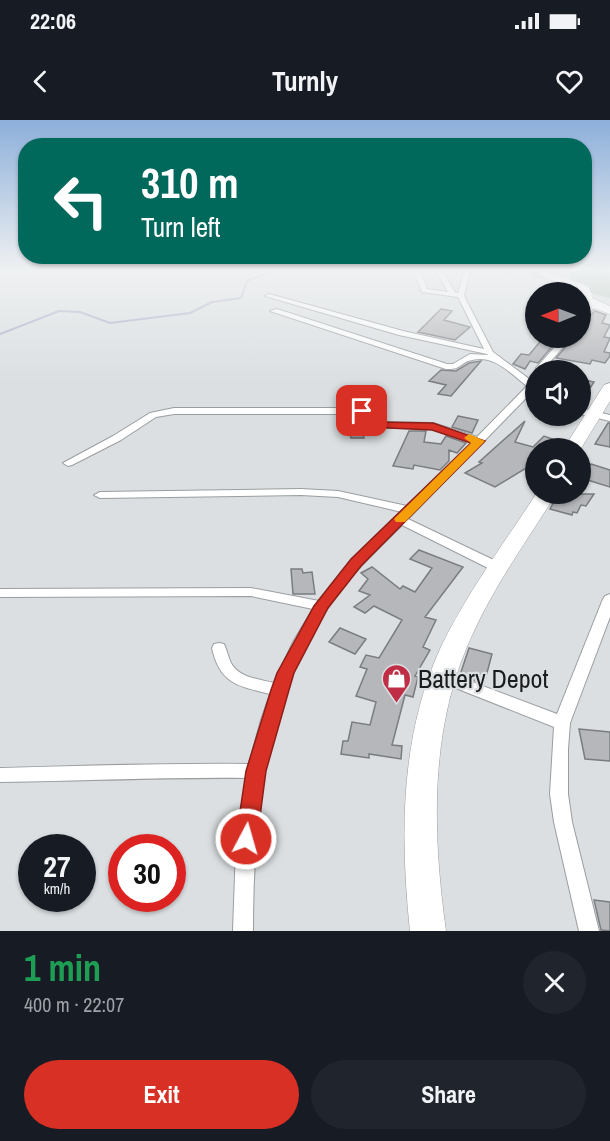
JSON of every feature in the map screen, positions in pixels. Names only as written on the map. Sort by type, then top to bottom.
[{"type":"highway","points":[[579,438],[610,388]]},
{"type":"highway","points":[[428,931],[420,856],[422,783],[427,737],[443,677],[465,625],[540,504]]},
{"type":"street","points":[[308,307],[493,355],[525,378]]},
{"type":"street","points":[[464,307],[493,355]]},
{"type":"street","points":[[274,311],[446,366],[455,366],[470,357],[493,355]]},
{"type":"street","points":[[548,360],[558,348]]},
{"type":"street","points":[[243,931],[242,897],[248,819],[256,771],[285,673],[322,606],[356,562],[525,392]]},
{"type":"street","points":[[68,463],[117,438],[153,414],[174,411],[362,411],[367,414],[372,425],[433,426],[479,441]]},
{"type":"street","points":[[100,495],[301,492],[338,494],[405,515],[499,568]]},
{"type":"street","points":[[0,593],[251,592],[322,606]]},
{"type":"street","points":[[589,931],[567,846],[559,794],[562,723],[609,604]]},
{"type":"street","points":[[219,648],[221,663],[228,674],[280,690]]},
{"type":"street","points":[[443,677],[562,723]]},
{"type":"street","points":[[0,775],[142,773],[166,770],[256,771]]},
{"type":"building","points":[[441,309],[452,311],[444,320],[470,327],[455,340],[418,332]]},
{"type":"building","points":[[595,311],[606,315],[602,323],[610,325],[604,337],[610,338],[604,352],[610,353],[610,356],[605,363],[556,358],[565,348],[591,348],[591,315]]},
{"type":"building","points":[[535,348],[551,348],[541,360],[525,360],[525,369],[513,364],[521,354],[529,355]]},
{"type":"building","points":[[481,361],[451,396],[438,394],[446,385],[429,381],[441,370],[456,371],[469,363]]},
{"type":"building","points":[[358,416],[364,438],[351,438],[345,417]]},
{"type":"building","points":[[458,416],[478,420],[472,433],[452,427]]},
{"type":"building","points":[[525,421],[515,442],[525,445],[525,469],[495,487],[465,473],[482,463],[479,462]]},
{"type":"building","points":[[610,423],[610,447],[595,444]]},
{"type":"building","points":[[409,431],[426,431],[424,442],[441,444],[446,436],[466,443],[457,453],[449,450],[449,461],[440,470],[414,465],[413,469],[393,466]]},
{"type":"building","points":[[591,464],[610,470],[610,487],[591,481]]},
{"type":"building","points":[[553,504],[587,504],[581,505],[577,513],[573,512],[572,515],[550,509]]},
{"type":"building","points":[[419,550],[463,567],[425,617],[436,620],[423,647],[430,650],[415,676],[418,677],[413,697],[405,695],[392,745],[402,746],[401,759],[369,754],[369,758],[341,754],[343,741],[348,741],[352,722],[370,725],[376,702],[356,696],[367,669],[360,667],[366,655],[379,658],[402,620],[374,606],[365,613],[354,607],[370,595],[359,591],[368,579],[361,573],[372,567],[400,589],[403,586],[415,592],[432,568],[410,559]]},
{"type":"building","points":[[291,569],[302,569],[303,573],[312,572],[315,594],[293,594]]},
{"type":"building","points":[[340,628],[366,639],[355,654],[329,642]]},
{"type":"building","points":[[469,648],[492,654],[484,684],[460,675]]},
{"type":"building","points":[[579,729],[610,732],[610,761],[585,759]]},
{"type":"building","points":[[594,900],[610,902],[610,931],[601,930]]},
{"type":"waterway","points":[[0,334],[59,311],[80,312],[110,323],[190,313],[202,307]]},
{"type":"slow traffic","points":[[401,519],[479,441],[469,438]]},
{"type":"place","name":"Battery Depot","points":[[397,704]]},
{"type":"route","points":[[246,839],[256,771],[285,673],[322,606],[356,562],[479,441],[433,426],[372,425],[367,414],[362,411]]}]
